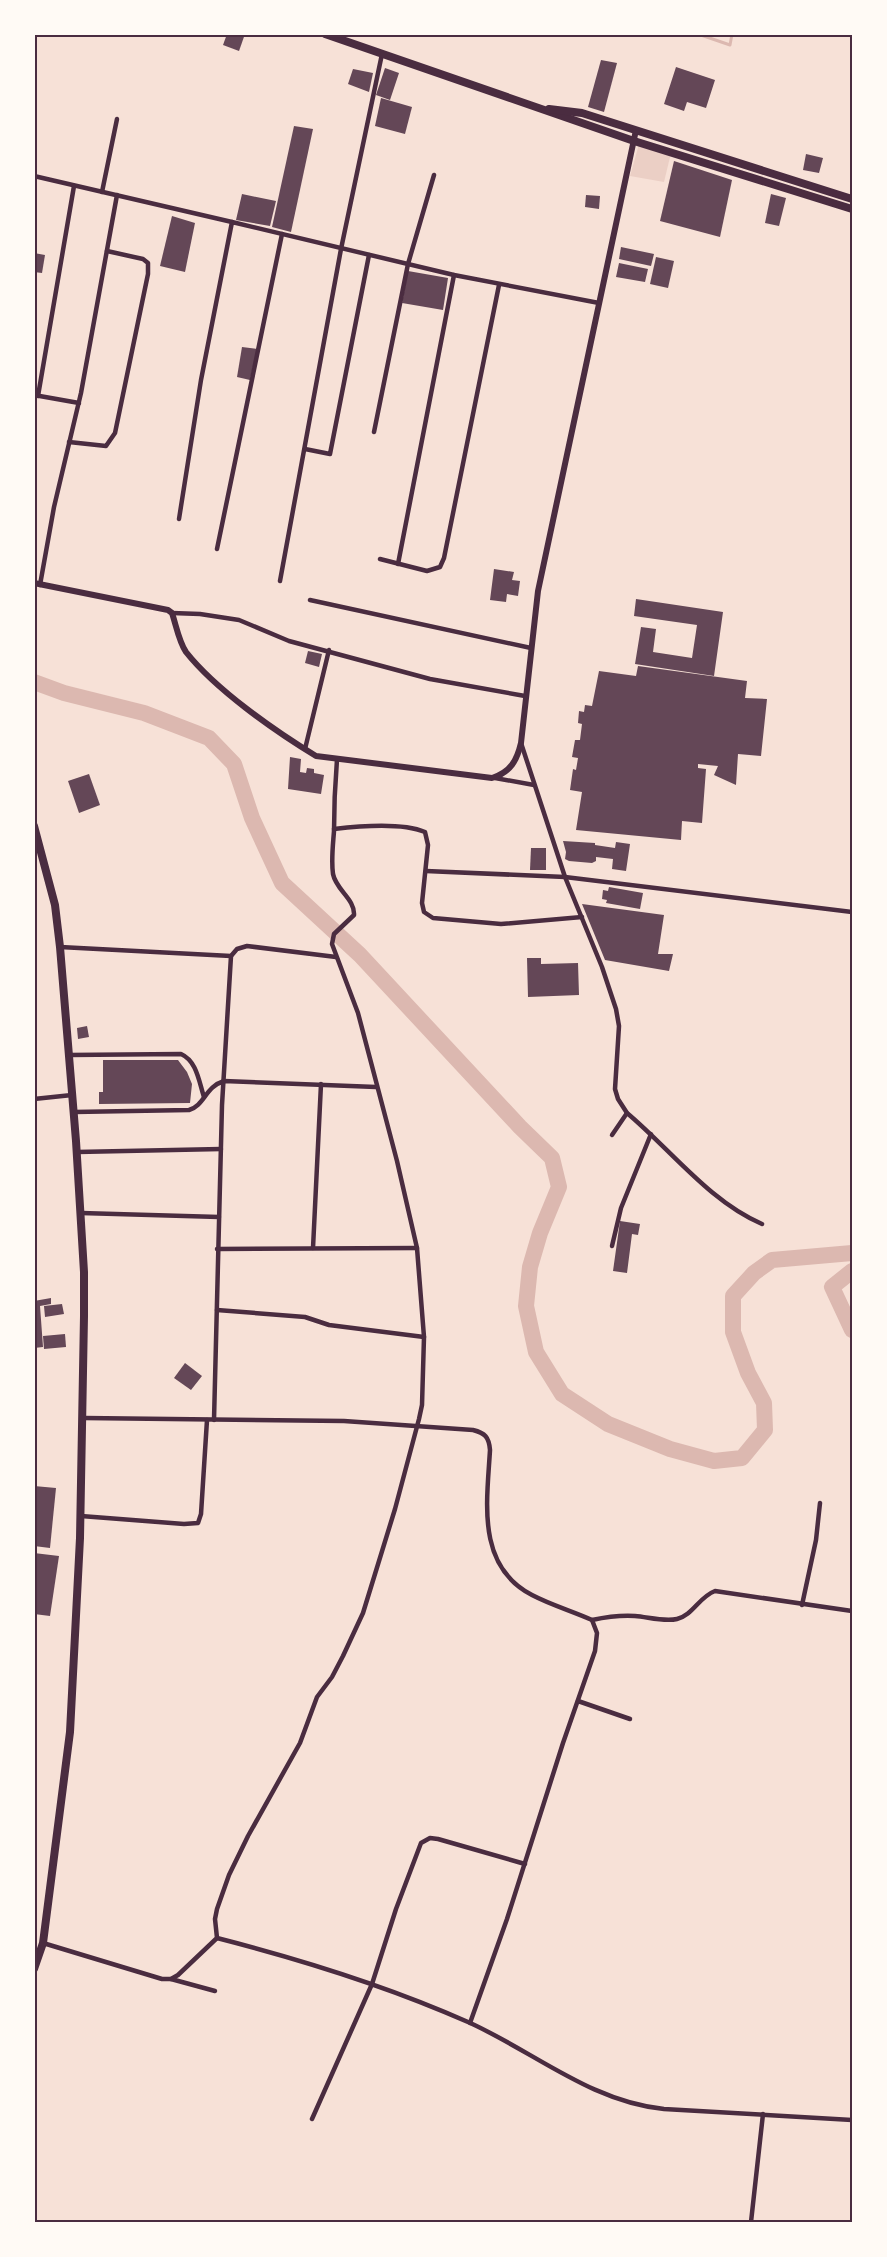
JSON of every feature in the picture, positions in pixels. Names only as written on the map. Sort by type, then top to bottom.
[{"type":"highway","points":[[325,34],[633,141],[851,208],[852,198],[778,174],[582,113],[543,109]]},
{"type":"highway","points":[[732,171],[735,161]]},
{"type":"highway","points":[[774,184],[778,174]]},
{"type":"highway","points":[[34,826],[55,905],[60,947],[77,1152],[84,1272],[84,1418],[70,1732],[43,1943],[34,1969]]},
{"type":"street","points":[[280,581],[341,249],[382,54]]},
{"type":"street","points":[[102,192],[117,119]]},
{"type":"street","points":[[492,778],[509,769],[516,761],[521,742],[538,591],[636,130]]},
{"type":"street","points":[[374,432],[408,264],[434,175]]},
{"type":"street","points":[[34,176],[454,275],[599,303]]},
{"type":"street","points":[[74,186],[36,396],[79,404]]},
{"type":"street","points":[[117,195],[79,404],[37,584],[165,608],[172,613],[200,614],[239,620],[289,641],[430,679],[525,696]]},
{"type":"street","points":[[178,519],[201,380],[232,222]]},
{"type":"street","points":[[217,549],[282,234]]},
{"type":"street","points":[[69,442],[106,446],[115,433],[148,274],[148,263],[144,259],[106,250]]},
{"type":"street","points":[[304,449],[330,454],[369,255]]},
{"type":"street","points":[[398,564],[454,275]]},
{"type":"street","points":[[380,559],[432,571],[440,567],[444,558],[499,285]]},
{"type":"street","points":[[310,600],[531,648]]},
{"type":"street","points":[[172,613],[185,650],[225,691],[293,743],[316,756],[534,785]]},
{"type":"street","points":[[305,749],[328,650]]},
{"type":"street","points":[[521,742],[566,877],[616,1009],[619,1026],[615,1089],[618,1099],[627,1113],[722,1201],[742,1216],[762,1224]]},
{"type":"street","points":[[217,1938],[215,1919],[221,1893],[248,1836],[300,1743],[317,1697],[332,1677],[363,1613],[395,1509],[422,1405],[424,1337],[417,1248],[358,1013],[332,944],[334,934],[354,915],[352,903],[340,891],[333,876],[337,760]]},
{"type":"street","points":[[334,829],[388,827],[422,830],[428,840],[423,908],[427,915],[433,918],[501,924],[582,917]]},
{"type":"street","points":[[426,871],[566,877],[852,912]]},
{"type":"street","points":[[60,947],[231,956],[242,947],[247,946],[336,957]]},
{"type":"street","points":[[214,1420],[221,1149],[231,956]]},
{"type":"street","points":[[69,1055],[182,1054],[193,1063],[204,1097]]},
{"type":"street","points":[[74,1112],[189,1110],[195,1108],[215,1084],[224,1081],[376,1087]]},
{"type":"street","points":[[313,1248],[321,1084]]},
{"type":"street","points":[[34,1099],[72,1095]]},
{"type":"street","points":[[612,1136],[627,1113]]},
{"type":"street","points":[[612,1246],[621,1208],[651,1134]]},
{"type":"street","points":[[77,1152],[221,1149]]},
{"type":"street","points":[[81,1213],[219,1217]]},
{"type":"street","points":[[218,1249],[417,1248]]},
{"type":"street","points":[[217,1311],[305,1317],[329,1325],[424,1337]]},
{"type":"street","points":[[84,1418],[344,1421],[473,1430],[486,1435],[490,1450],[486,1516],[488,1531],[496,1556],[514,1582],[524,1590],[592,1620],[620,1616],[674,1620],[687,1615],[704,1596],[715,1591],[852,1611]]},
{"type":"street","points":[[81,1516],[184,1524],[198,1523],[201,1514],[207,1420]]},
{"type":"street","points":[[802,1605],[816,1540],[820,1503]]},
{"type":"street","points":[[470,2023],[525,1864],[597,1641],[597,1633],[592,1620]]},
{"type":"street","points":[[578,1701],[630,1719]]},
{"type":"street","points":[[312,2119],[372,1984],[415,1854],[424,1839],[438,1839],[525,1864]]},
{"type":"street","points":[[171,1979],[217,1938]]},
{"type":"street","points":[[217,1938],[303,1961],[372,1984],[470,2023],[572,2079],[625,2100],[653,2108],[852,2120]]},
{"type":"street","points":[[43,1943],[148,1975],[215,1991]]},
{"type":"street","points":[[751,2223],[763,2114]]},
{"type":"shaded area","points":[[639,144],[671,153],[664,182],[630,176]]},
{"type":"building","points":[[227,34],[245,34],[239,51],[223,45]]},
{"type":"building","points":[[601,60],[617,63],[604,112],[588,107]]},
{"type":"building","points":[[676,67],[715,80],[706,108],[687,102],[684,111],[664,104]]},
{"type":"building","points":[[385,68],[399,73],[390,100],[376,95]]},
{"type":"building","points":[[353,69],[373,73],[369,92],[348,84]]},
{"type":"building","points":[[381,98],[412,107],[405,134],[375,126]]},
{"type":"building","points":[[294,126],[313,129],[291,232],[272,227]]},
{"type":"building","points":[[806,154],[823,158],[819,173],[803,170]]},
{"type":"building","points":[[674,161],[732,180],[720,237],[660,221]]},
{"type":"building","points":[[242,194],[276,201],[270,226],[236,220]]},
{"type":"building","points":[[771,194],[786,198],[779,226],[765,223]]},
{"type":"building","points":[[586,195],[600,196],[599,209],[585,207]]},
{"type":"building","points":[[172,216],[195,223],[185,272],[160,266]]},
{"type":"building","points":[[621,247],[654,254],[651,266],[619,259]]},
{"type":"building","points":[[34,253],[45,255],[42,273],[34,272]]},
{"type":"building","points":[[656,257],[674,261],[668,288],[650,284]]},
{"type":"building","points":[[619,263],[648,269],[645,282],[616,277]]},
{"type":"building","points":[[408,271],[448,278],[443,310],[402,303]]},
{"type":"building","points":[[242,347],[257,349],[250,380],[237,377]]},
{"type":"building","points":[[494,569],[514,572],[512,580],[520,581],[518,596],[507,594],[506,602],[490,600]]},
{"type":"building","points":[[636,599],[723,612],[714,676],[635,664],[641,627],[656,629],[653,652],[692,658],[697,625],[634,616]]},
{"type":"building","points":[[308,651],[322,654],[319,667],[305,663]]},
{"type":"building","points":[[638,666],[747,681],[745,698],[767,699],[761,756],[738,754],[736,785],[714,775],[718,766],[698,764],[698,768],[706,769],[702,823],[682,821],[681,840],[576,830],[582,792],[570,790],[573,769],[576,770],[578,758],[572,757],[575,740],[580,740],[582,724],[578,723],[579,711],[584,712],[585,705],[592,706],[599,671],[636,676]]},
{"type":"building","points":[[290,757],[301,759],[300,772],[306,773],[307,768],[314,769],[314,773],[324,775],[321,794],[288,789]]},
{"type":"building","points":[[89,774],[100,805],[79,813],[68,781]]},
{"type":"building","points":[[563,841],[595,843],[595,845],[615,848],[616,842],[630,844],[626,871],[612,869],[613,859],[596,857],[596,861],[592,863],[569,861],[565,859]]},
{"type":"building","points":[[531,848],[546,848],[546,870],[530,870]]},
{"type":"building","points":[[609,887],[643,893],[640,909],[606,903],[607,900],[602,899],[603,890],[608,891]]},
{"type":"building","points":[[582,904],[664,915],[658,954],[673,954],[669,971],[605,960]]},
{"type":"building","points":[[527,958],[541,958],[541,964],[578,963],[579,995],[528,997]]},
{"type":"building","points":[[87,1026],[89,1037],[78,1039],[77,1028]]},
{"type":"building","points":[[103,1060],[178,1060],[192,1084],[190,1103],[99,1104],[99,1092],[103,1092]]},
{"type":"building","points":[[620,1221],[640,1224],[638,1235],[632,1234],[627,1273],[613,1271]]},
{"type":"building","points":[[51,1298],[51,1304],[40,1306],[43,1347],[34,1348],[34,1301]]},
{"type":"building","points":[[62,1304],[64,1314],[45,1317],[44,1306]]},
{"type":"building","points":[[65,1334],[66,1347],[44,1349],[43,1336]]},
{"type":"building","points":[[185,1363],[202,1376],[191,1390],[174,1378]]},
{"type":"building","points":[[34,1486],[56,1488],[50,1548],[34,1546]]},
{"type":"building","points":[[34,1553],[59,1556],[50,1616],[34,1614]]},
{"type":"waterway","points":[[698,34],[730,45],[732,34]]},
{"type":"waterway","points":[[34,682],[64,693],[144,713],[209,738],[234,764],[252,818],[282,883],[360,955],[520,1127],[552,1158],[559,1187],[540,1233],[530,1267],[526,1306],[536,1352],[562,1394],[608,1424],[670,1449],[714,1461],[742,1458],[765,1430],[764,1403],[748,1373],[733,1332],[733,1296],[754,1273],[772,1260],[852,1253]]},
{"type":"waterway","points":[[852,1271],[832,1287],[852,1330]]}]
